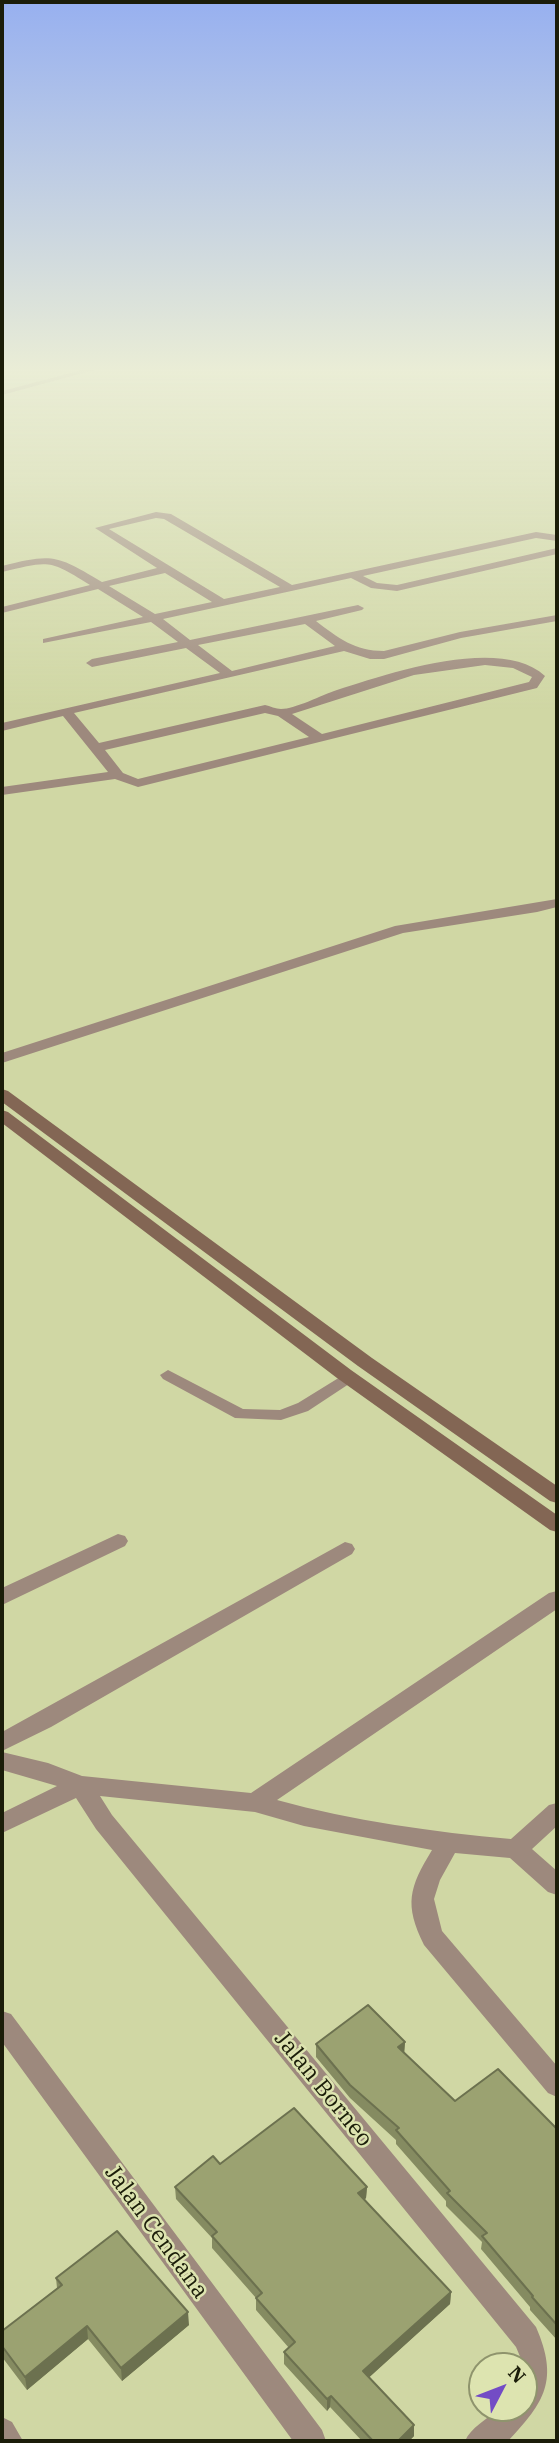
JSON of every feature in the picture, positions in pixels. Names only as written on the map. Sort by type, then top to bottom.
[{"type":"street","points":[[222,603],[100,528],[156,515],[167,516],[290,588]]},
{"type":"street","points":[[47,641],[536,535],[557,538]]},
{"type":"street","points":[[484,547],[511,561]]},
{"type":"street","points":[[353,575],[375,586],[387,588],[557,551]]},
{"type":"street","points":[[2,569],[52,559],[100,584],[152,617],[230,675]]},
{"type":"street","points":[[419,561],[446,576]]},
{"type":"street","points":[[2,610],[166,569]]},
{"type":"street","points":[[92,663],[192,645],[358,608]]},
{"type":"street","points":[[2,727],[343,647],[363,654],[384,655],[460,635],[557,618]]},
{"type":"street","points":[[307,620],[343,647]]},
{"type":"street","points":[[67,713],[117,775],[128,782],[138,783],[321,740],[533,685],[539,676],[520,665],[458,662],[349,691],[282,713]]},
{"type":"street","points":[[96,748],[258,710],[282,713],[321,740]]},
{"type":"street","points":[[2,791],[117,775]]},
{"type":"street","points":[[2,1058],[400,929],[437,921],[493,917],[557,903]]},
{"type":"street","points":[[2,1094],[365,1362],[557,1496]]},
{"type":"street","points":[[2,1115],[350,1378],[557,1525]]},
{"type":"street","points":[[73,1168],[92,1158]]},
{"type":"street","points":[[2,1597],[118,1541]]},
{"type":"street","points":[[2,1742],[345,1549]]},
{"type":"street","points":[[255,1803],[557,1600]]},
{"type":"street","points":[[2,1761],[48,1772],[80,1785],[255,1803],[304,1818],[449,1843],[516,1849],[557,1885]]},
{"type":"street","points":[[2,1824],[80,1785]]},
{"type":"street","name":"Jalan Borneo","points":[[80,1785],[104,1822],[526,2337],[534,2352]]},
{"type":"street","points":[[516,1849],[557,1812]]},
{"type":"street","points":[[449,1843],[429,1877],[420,1901],[422,1917],[432,1938],[557,2085]]},
{"type":"street","name":"Jalan Cendana","points":[[2,2022],[311,2441]]},
{"type":"street","points":[[480,2441],[496,2432],[506,2422]]},
{"type":"street","points":[[2,2432],[8,2441]]},
{"type":"lane","points":[[169,1375],[240,1414],[281,1415],[303,1407],[350,1378]]},
{"type":"building","points":[[368,2005],[405,2042],[398,2047],[455,2101],[498,2069],[557,2129],[557,2325],[482,2236],[487,2233],[447,2193],[450,2191],[396,2130],[399,2128],[350,2085],[316,2044]]},
{"type":"building","points":[[294,2108],[367,2187],[358,2193],[451,2292],[363,2371],[414,2425],[398,2441],[373,2441],[331,2396],[327,2399],[284,2352],[295,2342],[256,2298],[262,2293],[212,2236],[217,2232],[175,2187],[213,2156],[220,2164]]},
{"type":"building","points":[[117,2231],[188,2312],[121,2368],[87,2326],[25,2377],[2,2346],[2,2331],[62,2285],[56,2278]]}]
